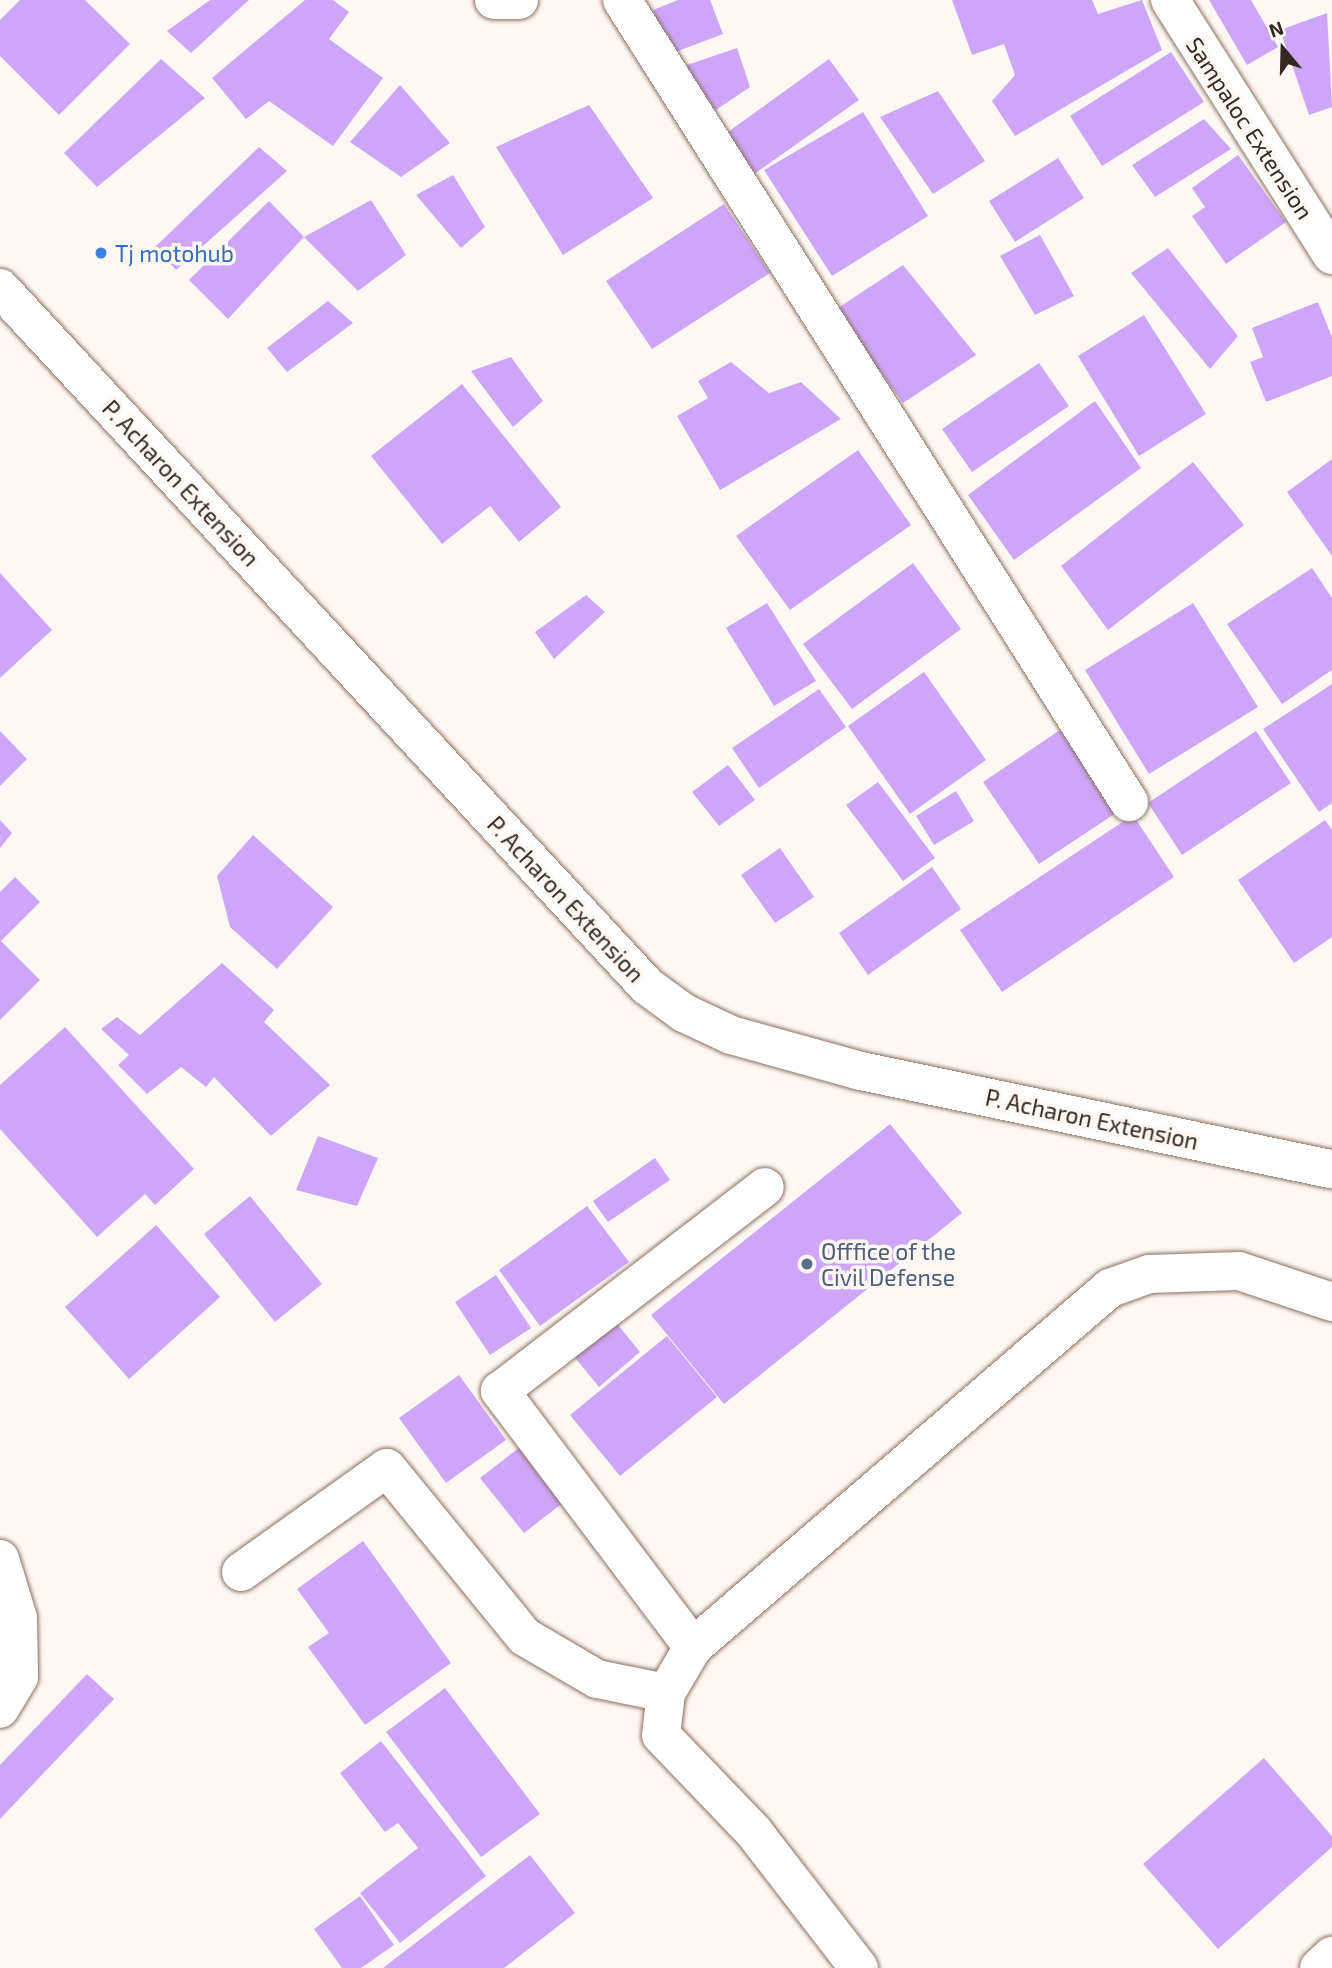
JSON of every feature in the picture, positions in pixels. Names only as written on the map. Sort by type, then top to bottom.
[{"type":"main road","points":[[494,0],[519,0]]},
{"type":"main road","points":[[622,0],[1129,802]]},
{"type":"main road","name":"Sampaloc Extension","points":[[1170,0],[1332,255]]},
{"type":"main road","name":"P. Acharon Extension","points":[[0,288],[647,986],[684,1013],[731,1035],[861,1071],[1332,1169]]},
{"type":"main road","points":[[693,1647],[500,1391],[765,1186]]},
{"type":"main road","points":[[859,1968],[754,1832],[661,1735],[666,1693],[693,1647],[1110,1288],[1149,1274],[1239,1271],[1332,1302]]},
{"type":"main road","points":[[241,1572],[387,1468],[525,1637],[597,1679],[666,1693]]},
{"type":"main road","points":[[0,1559],[18,1618],[19,1677],[0,1709]]},
{"type":"main road","points":[[1320,1968],[1332,1956]]},
{"type":"building","points":[[20,0],[85,0],[130,44],[59,115],[0,56],[0,20]]},
{"type":"building","points":[[210,0],[249,0],[191,53],[167,31]]},
{"type":"building","points":[[305,0],[333,0],[349,12],[329,39],[383,78],[333,146],[269,101],[246,119],[212,78]]},
{"type":"building","points":[[678,0],[710,0],[723,34],[670,54],[653,10]]},
{"type":"building","points":[[952,0],[1092,0],[1098,14],[1142,0],[1162,50],[1015,136],[992,101],[1015,75],[1004,44],[972,55]]},
{"type":"building","points":[[1209,0],[1251,0],[1278,47],[1247,65]]},
{"type":"building","points":[[1327,13],[1332,107],[1309,115],[1280,30]]},
{"type":"building","points":[[737,48],[750,87],[710,114],[681,67]]},
{"type":"building","points":[[1171,52],[1204,102],[1102,166],[1070,116]]},
{"type":"building","points":[[161,59],[205,98],[97,187],[64,153]]},
{"type":"building","points":[[829,59],[859,100],[750,177],[721,137]]},
{"type":"building","points":[[400,85],[450,143],[401,177],[350,142]]},
{"type":"building","points":[[938,91],[985,161],[933,194],[880,117]]},
{"type":"building","points":[[589,105],[653,198],[563,255],[496,147]]},
{"type":"building","points":[[863,112],[928,216],[832,276],[764,170]]},
{"type":"building","points":[[1204,119],[1231,149],[1155,197],[1132,165]]},
{"type":"building","points":[[259,147],[287,171],[176,270],[155,247]]},
{"type":"building","points":[[1238,155],[1286,222],[1226,264],[1192,216],[1205,207],[1192,188]]},
{"type":"building","points":[[1058,158],[1084,198],[1015,242],[989,201]]},
{"type":"building","points":[[453,175],[485,227],[461,248],[416,195]]},
{"type":"building","points":[[371,200],[406,255],[358,291],[304,237]]},
{"type":"building","points":[[269,201],[304,237],[228,319],[189,280]]},
{"type":"building","points":[[724,204],[770,273],[652,349],[606,281]]},
{"type":"building","points":[[1040,235],[1074,296],[1035,315],[1000,256]]},
{"type":"building","points":[[1168,248],[1238,336],[1210,369],[1131,273]]},
{"type":"building","points":[[903,265],[976,355],[903,403],[835,310]]},
{"type":"building","points":[[328,301],[353,323],[287,372],[267,348]]},
{"type":"building","points":[[1318,302],[1332,337],[1332,376],[1266,402],[1250,362],[1263,357],[1252,328]]},
{"type":"building","points":[[1144,315],[1206,414],[1139,456],[1078,356]]},
{"type":"building","points":[[511,357],[543,401],[513,427],[471,371]]},
{"type":"building","points":[[731,362],[769,393],[801,382],[841,419],[720,490],[677,416],[708,398],[698,381]]},
{"type":"building","points":[[1039,363],[1069,406],[972,472],[942,429]]},
{"type":"building","points":[[462,384],[561,507],[519,542],[490,506],[442,544],[371,456]]},
{"type":"building","points":[[1095,401],[1141,468],[1014,560],[968,495]]},
{"type":"building","points":[[858,450],[911,525],[790,610],[736,536]]},
{"type":"building","points":[[1332,459],[1332,556],[1287,492]]},
{"type":"building","points":[[1193,462],[1244,525],[1108,630],[1061,566]]},
{"type":"building","points":[[913,563],[961,629],[852,709],[803,644]]},
{"type":"building","points":[[1312,568],[1332,598],[1332,670],[1282,704],[1227,624]]},
{"type":"building","points":[[0,573],[52,630],[0,678]]},
{"type":"building","points":[[586,595],[605,612],[554,659],[535,632]]},
{"type":"building","points":[[767,603],[816,681],[774,706],[726,628]]},
{"type":"building","points":[[1193,603],[1258,707],[1149,774],[1085,670]]},
{"type":"building","points":[[924,672],[986,760],[910,814],[848,726]]},
{"type":"building","points":[[1332,684],[1332,803],[1319,812],[1263,729]]},
{"type":"building","points":[[819,689],[846,727],[759,788],[732,748]]},
{"type":"building","points":[[1060,730],[1116,813],[1039,864],[983,782]]},
{"type":"building","points":[[0,731],[27,759],[0,786]]},
{"type":"building","points":[[1256,731],[1291,783],[1182,855],[1148,803]]},
{"type":"building","points":[[728,765],[755,800],[719,826],[692,792]]},
{"type":"building","points":[[878,782],[935,858],[903,881],[846,805]]},
{"type":"building","points":[[956,791],[974,821],[934,845],[916,816]]},
{"type":"building","points":[[1133,815],[1174,877],[1002,992],[960,930]]},
{"type":"building","points":[[0,820],[12,833],[0,848]]},
{"type":"building","points":[[1325,820],[1332,830],[1332,937],[1294,963],[1238,880]]},
{"type":"building","points":[[253,835],[333,907],[277,969],[230,927],[217,876]]},
{"type":"building","points":[[780,848],[814,897],[775,923],[741,875]]},
{"type":"building","points":[[932,867],[961,909],[868,975],[839,933]]},
{"type":"building","points":[[15,877],[40,902],[1,941],[40,980],[0,1020],[0,892]]},
{"type":"building","points":[[222,963],[274,1010],[264,1022],[330,1085],[271,1136],[214,1077],[206,1087],[181,1067],[147,1094],[118,1065],[129,1055],[101,1029],[117,1017],[140,1035]]},
{"type":"building","points":[[65,1027],[194,1169],[155,1205],[145,1194],[97,1237],[0,1129],[0,1085]]},
{"type":"building","name":"Offfice of the Civil Defense","points":[[890,1124],[962,1213],[724,1404],[651,1315]]},
{"type":"building","points":[[318,1136],[378,1158],[357,1206],[296,1190]]},
{"type":"building","points":[[655,1158],[670,1180],[608,1222],[593,1201]]},
{"type":"building","points":[[250,1196],[322,1284],[275,1322],[204,1234]]},
{"type":"building","points":[[587,1206],[629,1262],[540,1326],[499,1270]]},
{"type":"building","points":[[156,1225],[220,1297],[129,1379],[65,1307]]},
{"type":"building","points":[[496,1275],[531,1328],[490,1355],[455,1302]]},
{"type":"building","points":[[614,1320],[640,1352],[599,1387],[572,1354]]},
{"type":"building","points":[[667,1336],[717,1397],[620,1476],[570,1415]]},
{"type":"building","points":[[459,1375],[506,1440],[446,1483],[399,1418]]},
{"type":"building","points":[[520,1447],[564,1502],[524,1533],[480,1478]]},
{"type":"building","points":[[363,1541],[451,1663],[365,1725],[308,1647],[329,1633],[297,1589]]},
{"type":"building","points":[[87,1674],[114,1699],[0,1819],[0,1765]]},
{"type":"building","points":[[445,1688],[540,1814],[481,1857],[386,1732]]},
{"type":"building","points":[[381,1741],[486,1876],[400,1943],[360,1893],[418,1848],[398,1823],[385,1832],[340,1773]]},
{"type":"building","points":[[1264,1758],[1332,1836],[1332,1847],[1218,1949],[1143,1864]]},
{"type":"building","points":[[530,1855],[575,1913],[504,1968],[383,1968]]},
{"type":"building","points":[[360,1896],[394,1945],[361,1968],[342,1968],[314,1929]]},
{"type":"place","name":"Tj motohub","points":[[101,253]]},
{"type":"place","name":"Offfice of the Civil Defense","points":[[807,1264]]}]
